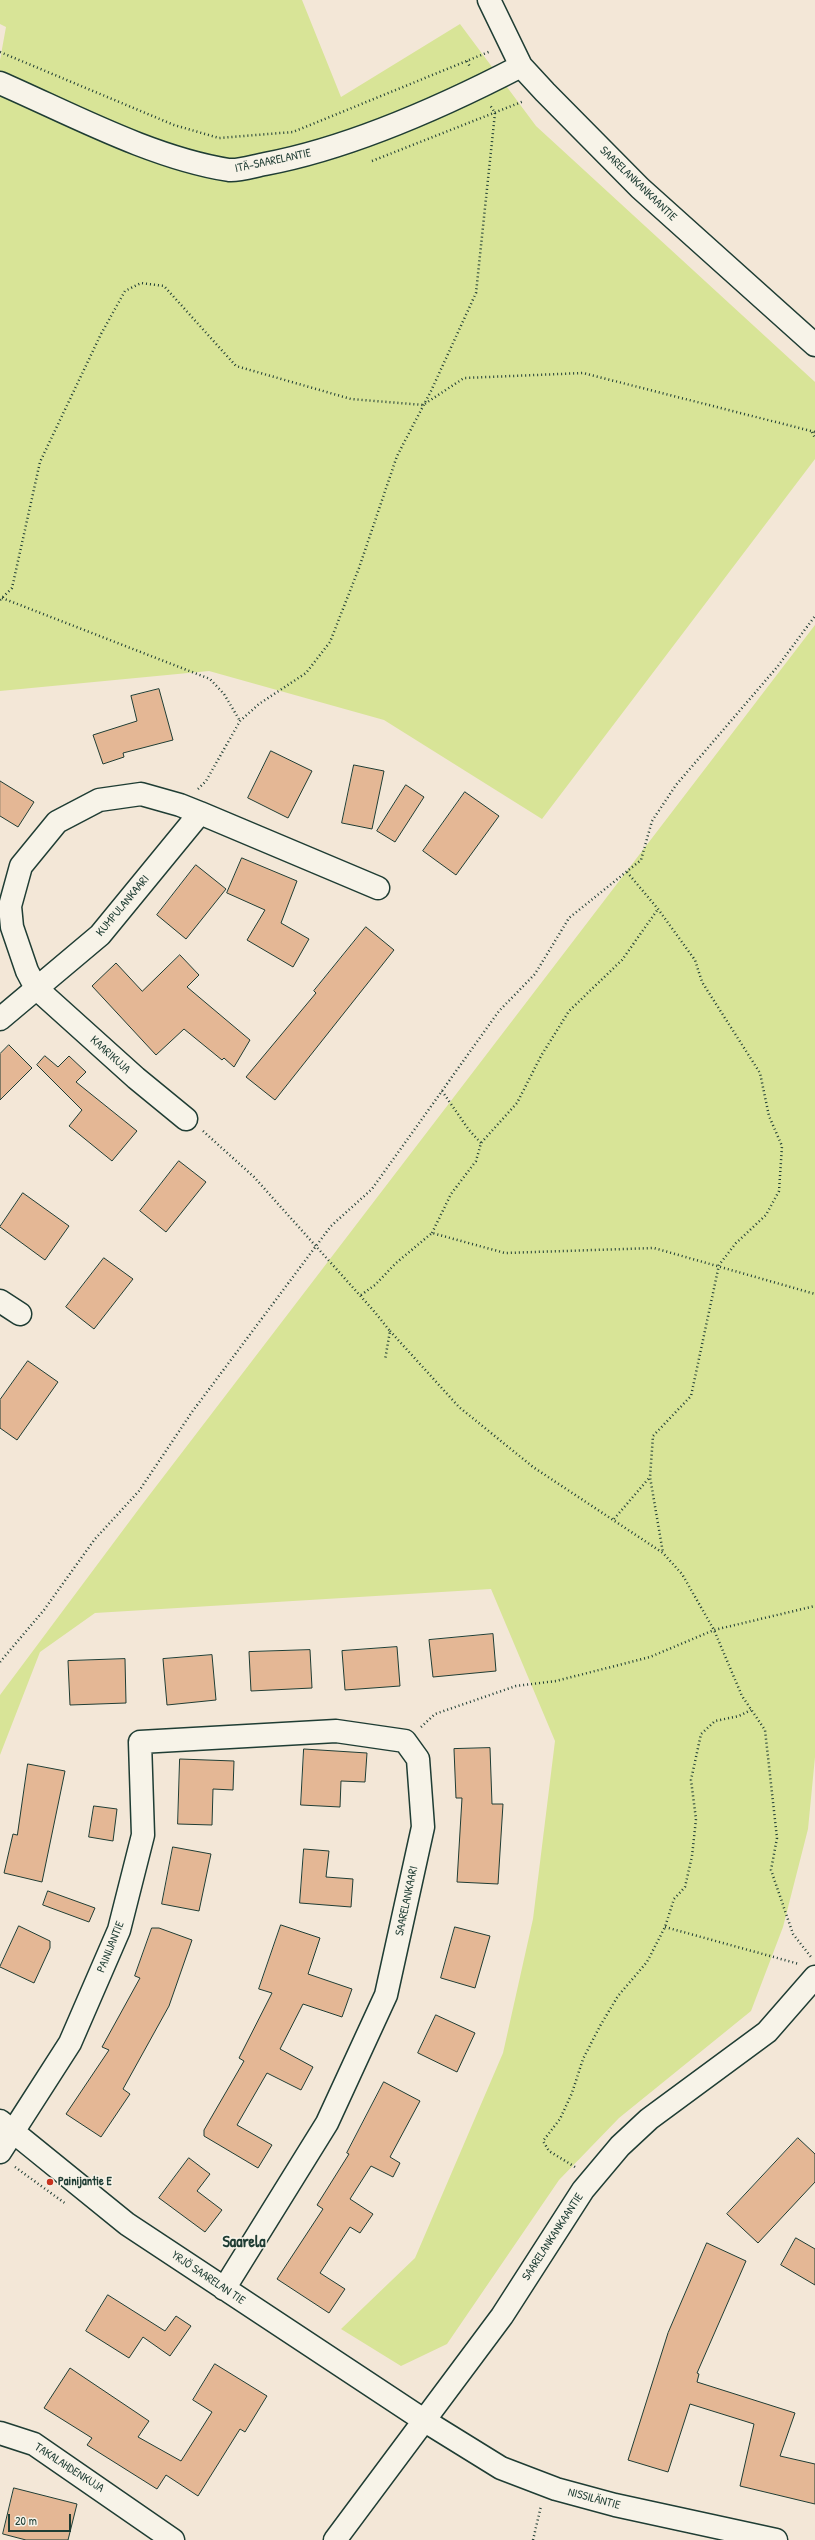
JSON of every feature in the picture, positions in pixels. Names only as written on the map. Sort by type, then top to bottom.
[{"type":"street","name":"SAARELANKANKAANTIE","points":[[489,0],[521,66],[545,92],[640,188],[815,345]]},
{"type":"street","name":"ITÄ-SAARELANTIE","points":[[0,83],[159,152],[230,170],[300,157],[369,134],[479,88],[521,66]]},
{"type":"street","points":[[36,988],[27,971],[12,927],[10,906],[21,866],[57,822],[99,800],[141,794],[190,809],[378,888]]},
{"type":"street","name":"KUMPULANKAARI","points":[[0,1019],[100,935],[190,809]]},
{"type":"street","name":"KAARIKUJA","points":[[36,988],[136,1078],[186,1118]]},
{"type":"street","points":[[0,1301],[20,1314]]},
{"type":"street","name":"PAINIJANTIE","points":[[0,2152],[6,2126],[70,2043],[119,1930],[143,1835],[140,1742],[336,1731],[405,1741]]},
{"type":"street","name":"SAARELANKAARI","points":[[224,2289],[327,2123],[386,1995],[423,1827],[418,1759],[405,1741]]},
{"type":"street","name":"SAARELANKANKAANTIE","points":[[335,2540],[426,2421],[502,2316],[583,2190],[620,2146],[649,2119],[767,2032],[808,1971]]},
{"type":"street","name":"YRJÖ SAARELAN TIE","points":[[6,2126],[127,2224],[426,2421]]},
{"type":"street","name":"NISSILÄNTIE","points":[[426,2421],[501,2468],[556,2489],[615,2505],[776,2540]]},
{"type":"street","name":"TAKALAHDENKUJA","points":[[0,2433],[34,2444],[173,2540]]},
{"type":"path","points":[[0,52],[174,125],[219,138],[293,132],[509,43]]},
{"type":"path","points":[[372,161],[545,92]]},
{"type":"path","points":[[190,809],[240,721],[259,704],[306,673],[330,642],[359,568],[397,456],[476,293],[495,113]]},
{"type":"path","points":[[240,721],[224,694],[210,679],[1,599],[12,588],[40,462],[101,334],[125,291],[141,283],[164,286],[236,366],[351,399],[423,405],[464,378],[582,373],[814,432],[815,438]]},
{"type":"path","points":[[0,1662],[44,1610],[95,1539],[139,1491],[192,1412],[330,1226],[372,1189],[499,1011],[535,974],[569,918],[641,860],[652,821],[676,784],[778,666],[815,616]]},
{"type":"path","points":[[627,872],[658,909],[695,960],[702,982],[760,1073],[769,1116],[782,1146],[779,1191],[766,1215],[736,1243],[719,1265],[691,1396],[653,1436],[650,1476],[663,1553]]},
{"type":"path","points":[[361,1295],[375,1285],[396,1263],[432,1233],[451,1194],[476,1161],[481,1143],[518,1103],[541,1056],[569,1011],[622,960],[658,909]]},
{"type":"path","points":[[442,1091],[469,1130],[481,1143]]},
{"type":"path","points":[[186,1118],[210,1137],[254,1177],[317,1245],[390,1331],[459,1407],[533,1467],[614,1519],[663,1553],[682,1574],[714,1630],[742,1696],[765,1730],[777,1838],[771,1870],[793,1934],[815,1963]]},
{"type":"path","points":[[432,1233],[505,1253],[654,1248],[719,1265],[815,1294]]},
{"type":"path","points":[[385,1360],[390,1331]]},
{"type":"path","points":[[614,1519],[650,1476]]},
{"type":"path","points":[[405,1741],[434,1714],[516,1686],[556,1681],[650,1657],[714,1630],[815,1606]]},
{"type":"path","points":[[594,2178],[549,2151],[543,2141],[560,2119],[572,2093],[583,2059],[600,2026],[618,1996],[647,1962],[665,1927],[674,1900],[685,1887],[692,1856],[696,1819],[695,1799],[691,1780],[701,1734],[716,1721],[739,1716],[751,1710]]},
{"type":"path","points":[[665,1927],[808,1971]]},
{"type":"path","points":[[533,2540],[543,2500]]},
{"type":"green space","points":[[0,0],[302,0],[341,97],[460,24],[536,126],[815,382],[815,459],[542,819],[384,720],[209,671],[0,691],[0,60],[6,27],[0,24]]},
{"type":"green space","points":[[815,625],[815,1757],[808,1829],[783,1927],[751,2011],[619,2118],[559,2180],[447,2344],[401,2366],[341,2329],[415,2258],[503,2053],[533,1919],[555,1741],[491,1589],[95,1613],[40,1652],[0,1755],[0,1695],[141,1506]]},
{"type":"building","points":[[159,689],[173,740],[123,753],[124,757],[103,764],[93,735],[137,721],[131,696]]},
{"type":"building","points":[[271,751],[312,771],[288,818],[248,798]]},
{"type":"building","points":[[354,765],[384,771],[372,829],[342,823]]},
{"type":"building","points":[[0,781],[34,802],[18,827],[0,816]]},
{"type":"building","points":[[406,785],[424,797],[395,842],[377,831]]},
{"type":"building","points":[[465,792],[499,816],[456,875],[423,851]]},
{"type":"building","points":[[242,858],[297,881],[281,923],[309,939],[293,967],[247,940],[265,910],[227,893]]},
{"type":"building","points":[[196,865],[226,889],[186,939],[157,915]]},
{"type":"building","points":[[366,927],[394,950],[275,1100],[246,1077],[316,993],[314,991]]},
{"type":"building","points":[[180,955],[199,975],[187,987],[250,1040],[234,1067],[224,1058],[222,1060],[184,1029],[156,1055],[92,986],[116,963],[142,991]]},
{"type":"building","points":[[9,1045],[32,1068],[0,1100],[0,1054]]},
{"type":"building","points":[[45,1056],[58,1067],[69,1056],[86,1072],[76,1082],[137,1131],[112,1161],[69,1126],[82,1110],[37,1065]]},
{"type":"building","points":[[179,1161],[206,1182],[166,1232],[140,1211]]},
{"type":"building","points":[[23,1193],[69,1226],[45,1260],[0,1227]]},
{"type":"building","points":[[104,1258],[133,1279],[94,1329],[66,1307]]},
{"type":"building","points":[[28,1361],[58,1382],[17,1440],[0,1428],[0,1400]]},
{"type":"building","points":[[493,1634],[496,1671],[433,1677],[429,1640]]},
{"type":"building","points":[[397,1647],[400,1686],[345,1690],[342,1651]]},
{"type":"building","points":[[310,1650],[312,1688],[251,1691],[249,1652]]},
{"type":"building","points":[[212,1655],[216,1700],[167,1705],[163,1659]]},
{"type":"building","points":[[125,1659],[126,1703],[70,1705],[68,1661]]},
{"type":"building","points":[[490,1748],[492,1804],[503,1804],[498,1884],[457,1882],[462,1798],[456,1798],[454,1749]]},
{"type":"building","points":[[304,1749],[367,1753],[365,1782],[341,1781],[340,1807],[301,1805]]},
{"type":"building","points":[[180,1759],[234,1761],[233,1790],[213,1789],[212,1825],[178,1824]]},
{"type":"building","points":[[28,1764],[65,1771],[42,1882],[4,1873],[13,1834],[17,1835]]},
{"type":"building","points":[[94,1806],[117,1809],[113,1841],[89,1837]]},
{"type":"building","points":[[173,1847],[211,1854],[199,1911],[162,1904]]},
{"type":"building","points":[[304,1849],[329,1851],[326,1877],[353,1879],[351,1907],[300,1903]]},
{"type":"building","points":[[48,1891],[95,1908],[89,1922],[43,1905]]},
{"type":"building","points":[[281,1925],[320,1938],[308,1974],[352,1989],[342,2017],[303,2004],[280,2049],[313,2067],[301,2090],[267,2073],[237,2125],[272,2145],[258,2168],[204,2136],[204,2130],[244,2061],[239,2058],[272,1993],[259,1989]]},
{"type":"building","points":[[19,1926],[50,1941],[50,1948],[34,1983],[0,1967]]},
{"type":"building","points":[[455,1927],[490,1936],[475,1988],[441,1978]]},
{"type":"building","points":[[152,1928],[159,1928],[192,1940],[169,2006],[123,2089],[130,2094],[101,2137],[66,2114],[109,2050],[102,2047],[140,1978],[135,1976]]},
{"type":"building","points":[[436,2015],[475,2033],[457,2072],[418,2053]]},
{"type":"building","points":[[384,2082],[420,2101],[390,2157],[400,2163],[393,2177],[371,2166],[350,2199],[373,2214],[360,2233],[350,2227],[320,2273],[345,2289],[329,2313],[277,2279],[323,2209],[317,2205],[349,2154],[347,2153]]},
{"type":"building","points":[[798,2138],[815,2154],[815,2182],[758,2243],[727,2214]]},
{"type":"building","points":[[189,2158],[210,2174],[197,2191],[222,2210],[205,2232],[159,2198]]},
{"type":"building","points":[[796,2238],[815,2249],[815,2285],[781,2265]]},
{"type":"building","points":[[707,2243],[746,2261],[697,2373],[699,2374],[697,2382],[795,2413],[780,2456],[815,2464],[815,2504],[740,2486],[754,2424],[690,2404],[668,2472],[628,2460],[668,2333]]},
{"type":"building","points":[[108,2295],[165,2331],[176,2316],[191,2326],[170,2356],[143,2337],[129,2358],[86,2331]]},
{"type":"building","points":[[215,2364],[267,2396],[245,2432],[240,2429],[198,2496],[166,2475],[157,2489],[87,2445],[92,2438],[44,2408],[70,2368],[149,2421],[138,2437],[181,2461],[212,2412],[193,2400]]},
{"type":"building","points":[[14,2488],[77,2504],[68,2540],[26,2540],[3,2534]]},
{"type":"place","name":"Painijantie E","points":[[50,2182]]},
{"type":"district","name":"Saarela","points":[[244,2243]]}]
